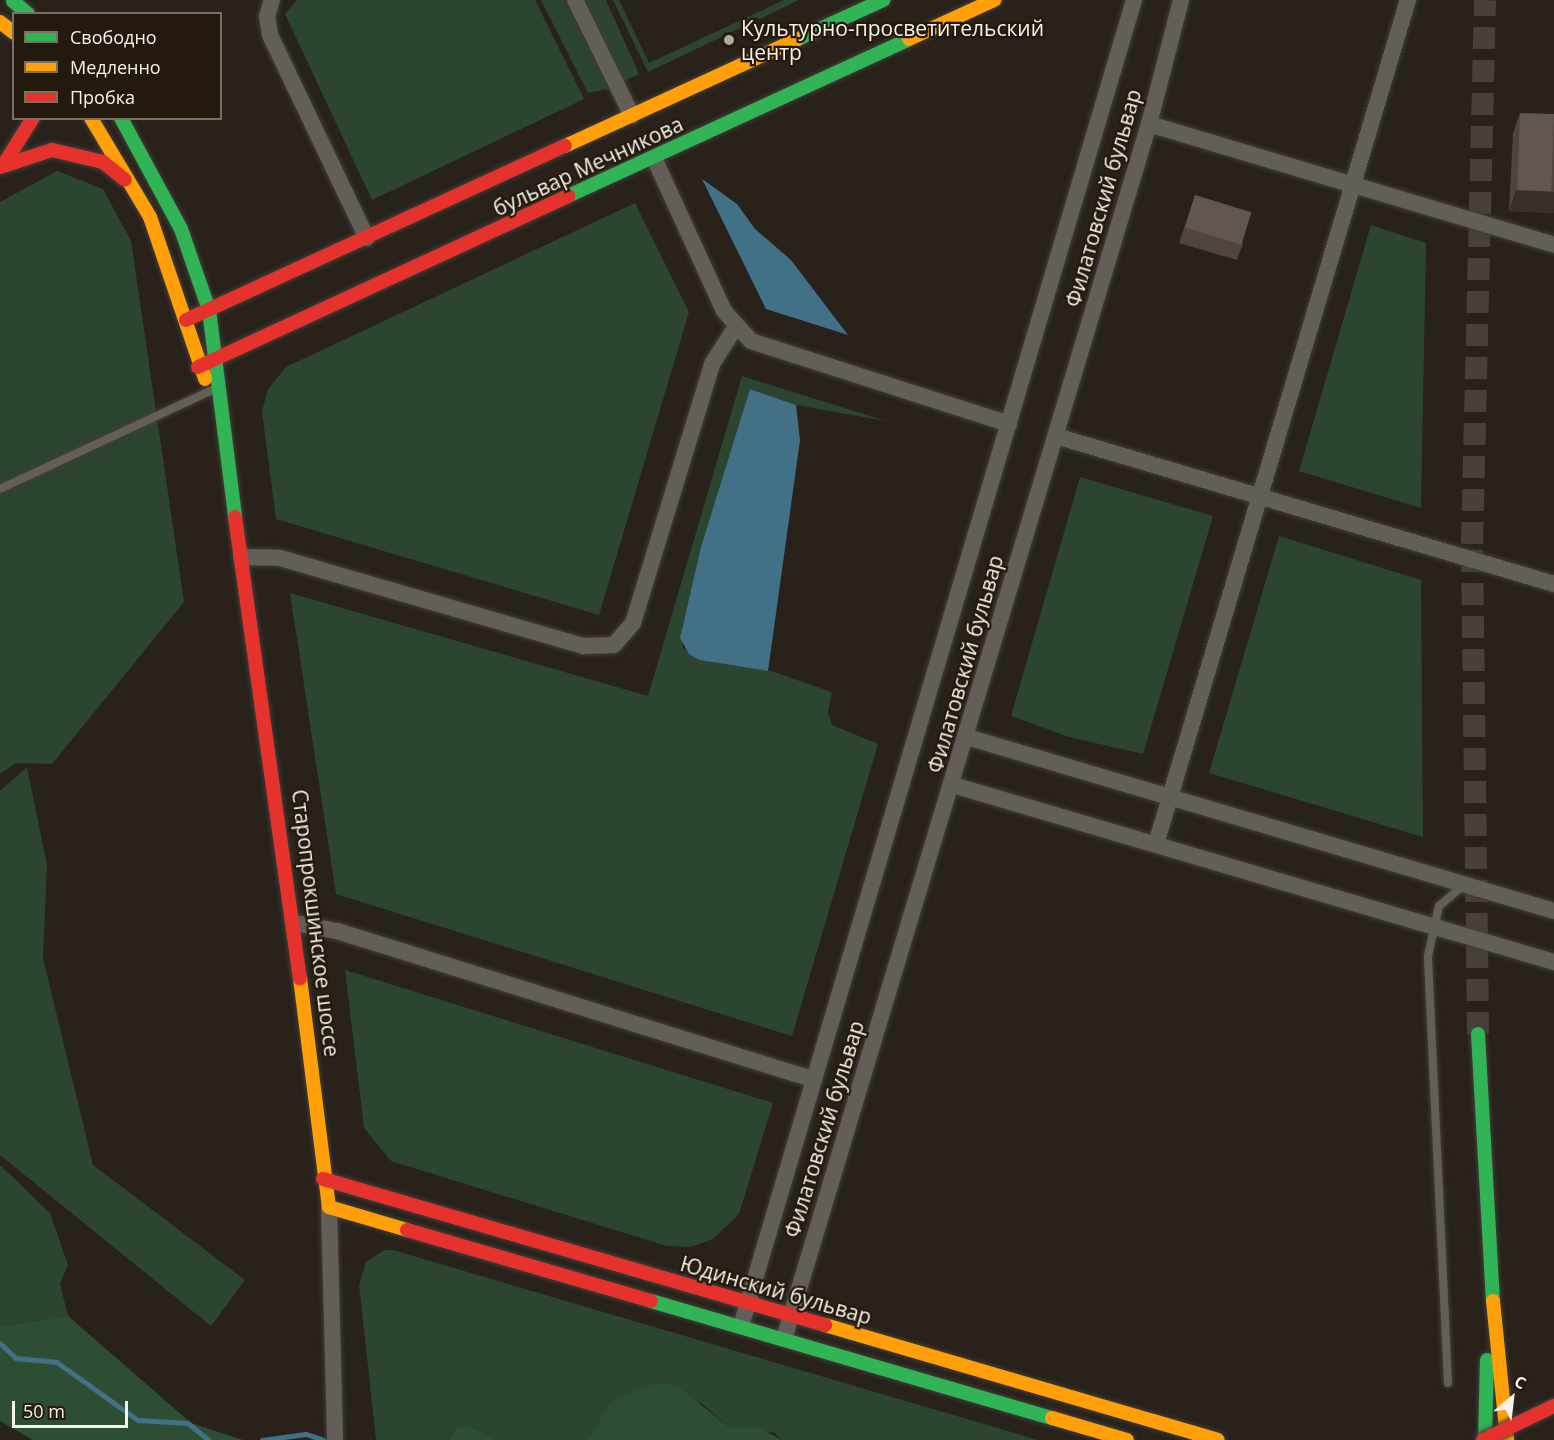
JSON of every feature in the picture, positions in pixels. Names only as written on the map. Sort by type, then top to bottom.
[{"type":"street","points":[[272,0],[267,16],[270,35],[367,238]]},
{"type":"street","points":[[575,0],[632,116]]},
{"type":"street","name":"бульвар Мечникова","points":[[186,320],[883,0]]},
{"type":"street","name":"бульвар Мечникова","points":[[198,367],[994,0]]},
{"type":"street","name":"Филатовский бульвар","points":[[784,1339],[953,785],[1149,124],[1181,0]]},
{"type":"street","points":[[1156,844],[1408,0]]},
{"type":"street","points":[[13,1],[26,12]]},
{"type":"street","name":"Филатовский бульвар","points":[[741,1326],[1132,4]]},
{"type":"street","points":[[0,22],[12,32]]},
{"type":"street","points":[[2,166],[32,120]]},
{"type":"street","name":"Старопрокшинское шоссе","points":[[92,120],[136,187],[186,320],[198,367],[212,390],[219,414],[295,923],[323,1179],[329,1207],[332,1405],[335,1440]]},
{"type":"street","name":"Старопрокшинское шоссе","points":[[122,120],[181,229],[209,310],[219,359],[219,414]]},
{"type":"street","points":[[1149,124],[1554,245]]},
{"type":"street","points":[[2,166],[52,150],[75,153],[103,162],[136,187]]},
{"type":"street","points":[[654,158],[735,328],[758,344],[1009,424]]},
{"type":"street","points":[[241,557],[280,558],[583,646],[614,645],[633,623],[712,364],[735,328]]},
{"type":"street","points":[[1056,436],[1554,584]]},
{"type":"street","points":[[967,736],[1554,911]]},
{"type":"street","points":[[953,785],[1554,962]]},
{"type":"street","points":[[295,923],[337,931],[814,1080]]},
{"type":"street","points":[[1478,1034],[1489,1262],[1507,1440]]},
{"type":"street","name":"Юдинский бульвар","points":[[323,1179],[1218,1440]]},
{"type":"street","points":[[329,1207],[1127,1440]]},
{"type":"street","points":[[1489,1262],[1484,1440],[1554,1406]]},
{"type":"lane","points":[[0,489],[212,390]]},
{"type":"lane","points":[[1448,1383],[1431,925],[1444,899],[1464,885]]},
{"type":"green space","points":[[297,0],[535,0],[584,99],[372,200],[285,14]]},
{"type":"green space","points":[[541,0],[565,0],[609,89],[588,93]]},
{"type":"green space","points":[[583,0],[606,0],[639,74],[623,82]]},
{"type":"green space","points":[[613,0],[619,0],[649,63],[784,0],[799,0],[648,72]]},
{"type":"green space","points":[[57,171],[103,189],[131,241],[184,602],[52,764],[16,763],[0,774],[0,202]]},
{"type":"green space","points":[[635,203],[689,312],[599,615],[276,519],[262,411],[268,389],[286,367]]},
{"type":"green space","points":[[1371,225],[1426,243],[1421,508],[1299,471]]},
{"type":"green space","points":[[742,376],[886,421],[796,405],[750,389],[682,627],[683,648],[699,660],[771,671],[832,692],[828,713],[832,725],[878,744],[792,1036],[336,894],[290,593],[648,696]]},
{"type":"green space","points":[[1080,477],[1213,516],[1143,754],[1069,737],[1011,716]]},
{"type":"green space","points":[[1279,536],[1421,580],[1423,837],[1209,773]]},
{"type":"green space","points":[[27,767],[47,865],[43,958],[93,1165],[245,1280],[211,1326],[0,1155],[0,791]]},
{"type":"green space","points":[[345,970],[773,1103],[739,1214],[713,1239],[691,1247],[667,1246],[391,1161],[364,1128]]},
{"type":"green space","points":[[0,1165],[50,1213],[68,1265],[60,1284],[68,1316],[0,1326]]},
{"type":"green space","points":[[384,1250],[393,1250],[1038,1440],[782,1440],[775,1433],[729,1427],[701,1403],[613,1399],[586,1440],[496,1440],[468,1425],[457,1428],[449,1440],[376,1440],[359,1285],[366,1262]]},
{"type":"green space","points":[[68,1316],[191,1423],[243,1440],[33,1440],[0,1421],[0,1326]]},
{"type":"green space","points":[[657,1383],[677,1386],[729,1427],[759,1428],[782,1440],[586,1440],[613,1399]]},
{"type":"green space","points":[[468,1425],[496,1440],[449,1440],[457,1428]]},
{"type":"water","points":[[702,179],[737,204],[755,229],[791,260],[848,335],[766,309]]},
{"type":"water","points":[[750,389],[796,405],[800,440],[768,671],[699,660],[689,654],[680,638],[701,547]]},
{"type":"building","points":[[1520,113],[1554,114],[1551,191],[1517,190]]},
{"type":"building","points":[[1195,195],[1251,212],[1241,245],[1185,228]]},
{"type":"waterway","points":[[0,1343],[16,1358],[57,1362],[138,1420],[188,1423],[209,1440]]},
{"type":"waterway","points":[[262,1440],[306,1434],[325,1440]]},
{"type":"tunnel","points":[[1478,1034],[1472,544],[1485,0]]},
{"type":"traffic: fast","points":[[798,39],[883,0]]},
{"type":"traffic: fast","points":[[13,1],[26,12]]},
{"type":"traffic: fast","points":[[568,196],[909,39]]},
{"type":"traffic: fast","points":[[122,120],[181,229],[209,310],[235,517]]},
{"type":"traffic: fast","points":[[1478,1034],[1493,1301]]},
{"type":"traffic: fast","points":[[651,1301],[1052,1418]]},
{"type":"traffic: fast","points":[[1485,1440],[1487,1360]]},
{"type":"traffic: slow","points":[[909,39],[994,0]]},
{"type":"traffic: slow","points":[[0,22],[12,31]]},
{"type":"traffic: slow","points":[[565,146],[798,39]]},
{"type":"traffic: slow","points":[[92,120],[150,217],[205,379]]},
{"type":"traffic: slow","points":[[300,978],[329,1207],[407,1230]]},
{"type":"traffic: slow","points":[[1493,1301],[1507,1440]]},
{"type":"traffic: slow","points":[[825,1325],[1218,1440]]},
{"type":"traffic: slow","points":[[1052,1418],[1127,1440]]},
{"type":"traffic: jam","points":[[4,164],[32,120]]},
{"type":"traffic: jam","points":[[186,320],[565,146]]},
{"type":"traffic: jam","points":[[0,167],[52,150],[103,162],[125,180]]},
{"type":"traffic: jam","points":[[198,367],[568,196]]},
{"type":"traffic: jam","points":[[235,517],[300,978]]},
{"type":"traffic: jam","points":[[323,1179],[825,1325]]},
{"type":"traffic: jam","points":[[407,1230],[651,1301]]},
{"type":"traffic: jam","points":[[1483,1440],[1554,1406]]},
{"type":"place","name":"Культурно-просветительский центр","points":[[729,40]]}]
